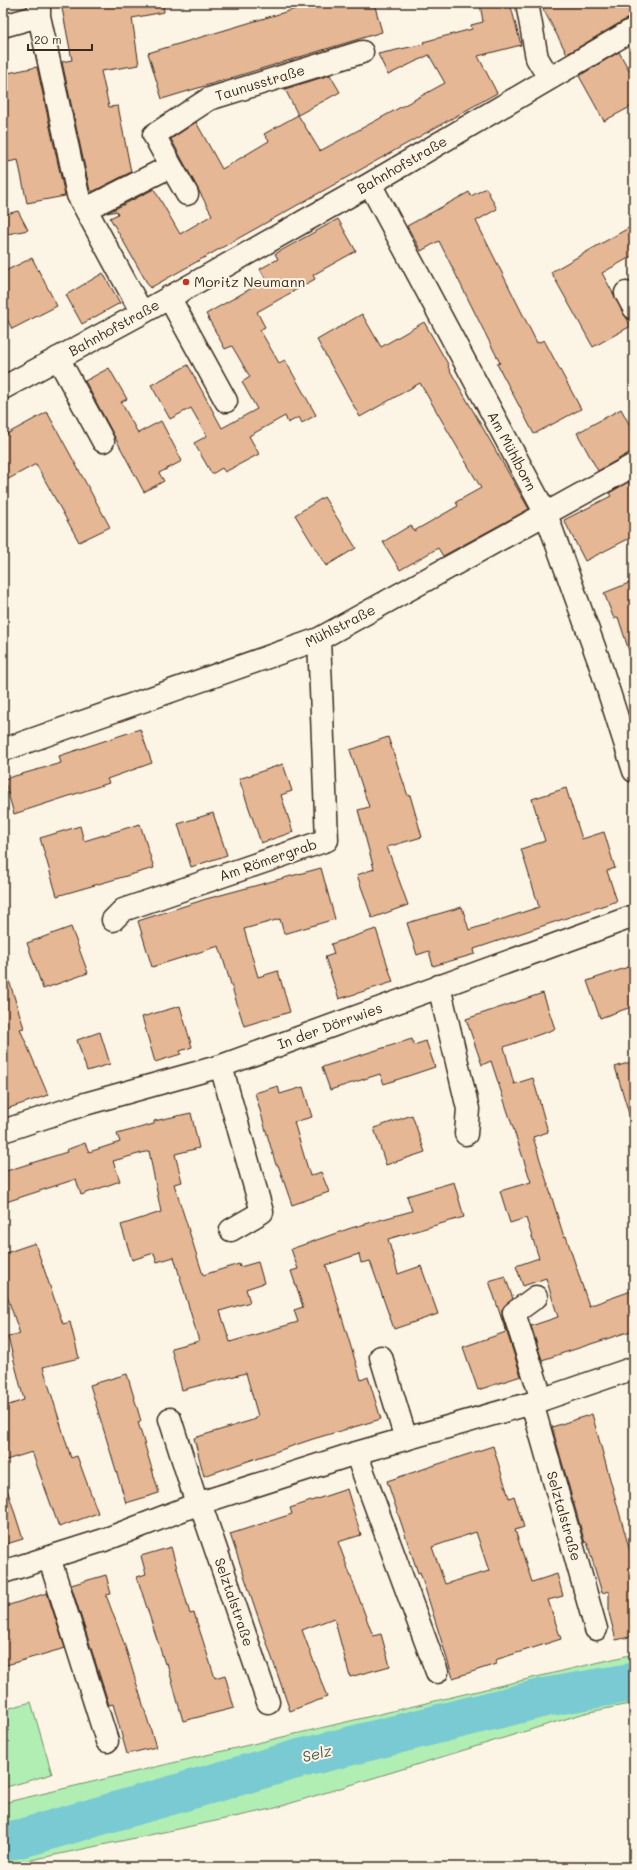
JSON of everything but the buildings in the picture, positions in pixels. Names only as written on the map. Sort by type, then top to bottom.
[{"type":"street","points":[[527,3],[537,58],[549,78]]},
{"type":"street","points":[[3,26],[39,10],[78,195],[142,313]]},
{"type":"street","name":"Bahnhofstraße","points":[[3,388],[142,313],[370,184],[549,78],[634,30]]},
{"type":"street","name":"Taunusstraße","points":[[187,194],[154,135],[209,99],[362,52]]},
{"type":"street","points":[[86,209],[171,166]]},
{"type":"street","name":"Am Mühlborn","points":[[370,184],[546,514],[599,661],[628,730],[634,771]]},
{"type":"street","name":"Bahnhofstraße","points":[[169,297],[226,401]]},
{"type":"street","name":"Bahnhofstraße","points":[[58,358],[103,441]]},
{"type":"street","name":"Mühlstraße","points":[[3,750],[319,640],[634,465]]},
{"type":"street","name":"Am Römergrab","points":[[113,920],[123,910],[327,840],[319,640]]},
{"type":"street","name":"In der Dörrwies","points":[[3,1131],[86,1104],[221,1066],[634,916]]},
{"type":"street","points":[[439,986],[468,1109],[466,1134]]},
{"type":"street","points":[[221,1066],[262,1212],[231,1230]]},
{"type":"street","name":"Selztalstraße","points":[[536,1297],[514,1313],[596,1629]]},
{"type":"street","points":[[381,1357],[406,1439]]},
{"type":"street","points":[[3,1572],[104,1540],[198,1503],[356,1453],[537,1402],[634,1368]]},
{"type":"street","name":"Selztalstraße","points":[[170,1419],[268,1702]]},
{"type":"street","points":[[356,1453],[437,1672]]},
{"type":"street","points":[[49,1557],[107,1741]]},
{"type":"green space","points":[[634,1654],[634,1703],[585,1713],[272,1809],[3,1866],[3,1803]]},
{"type":"green space","points":[[31,1702],[52,1774],[3,1788],[3,1710]]},
{"type":"waterway","name":"Selz","points":[[3,1842],[26,1837],[298,1759],[547,1697],[634,1682]]},
{"type":"place","name":"Moritz Neumann","points":[[186,282]]}]
